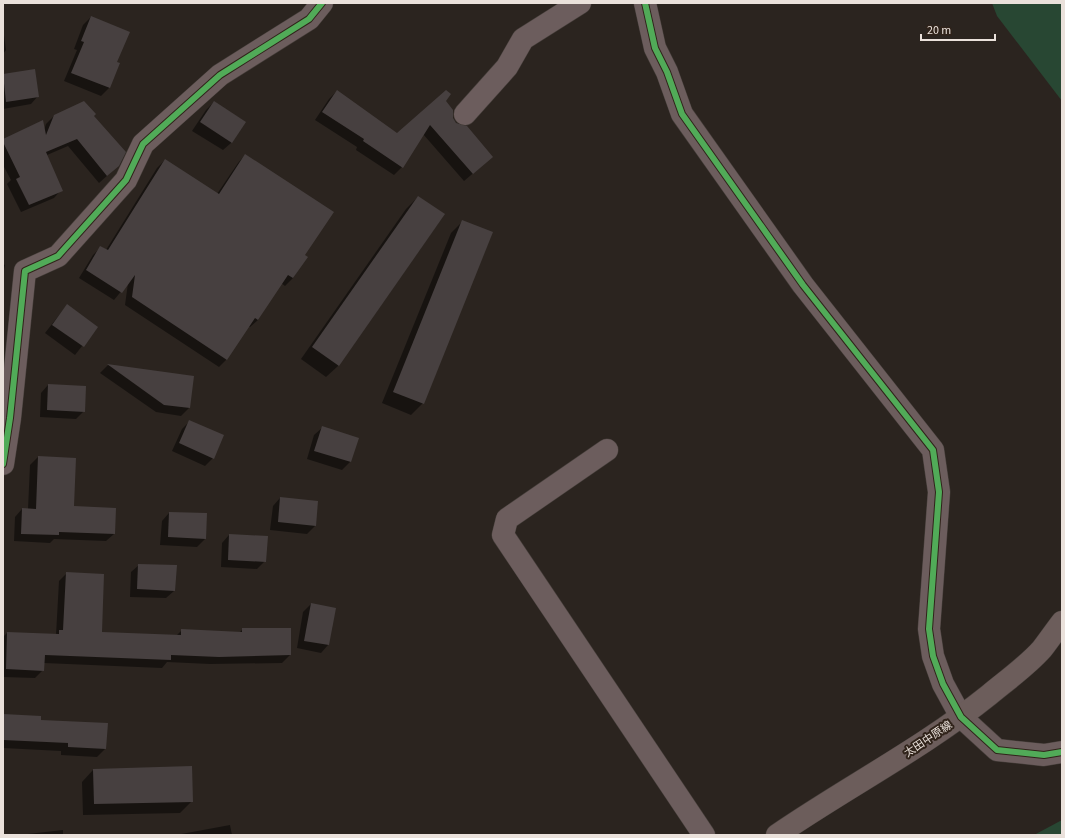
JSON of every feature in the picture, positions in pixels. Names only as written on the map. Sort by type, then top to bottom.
[{"type":"main road","name":"太田中原線","points":[[777,835],[815,809],[881,770],[961,717],[1017,673],[1041,650],[1062,622]]},
{"type":"street","points":[[3,464],[10,418],[25,271],[58,256],[126,180],[143,144],[220,75],[309,19],[322,3]]},
{"type":"street","points":[[465,114],[507,67],[523,38],[580,3]]},
{"type":"street","points":[[645,3],[655,48],[667,72],[682,114],[803,285],[933,450],[939,492],[929,629],[934,656],[943,684],[961,717],[997,750],[1044,755],[1062,752]]},
{"type":"street","points":[[607,450],[507,519],[503,535],[704,835]]},
{"type":"green space","points":[[992,3],[1062,3],[1062,101],[997,16]]},
{"type":"green space","points":[[1062,820],[1062,835],[1034,835]]},
{"type":"building","points":[[91,16],[130,32],[117,62],[120,63],[110,88],[71,73],[84,42],[81,41]]},
{"type":"building","points":[[35,69],[39,97],[6,102],[3,74]]},
{"type":"building","points":[[337,90],[397,133],[446,90],[451,94],[446,101],[453,110],[453,118],[456,123],[467,126],[493,157],[473,174],[430,125],[403,168],[363,141],[364,139],[322,112]]},
{"type":"building","points":[[84,101],[96,114],[94,116],[126,152],[119,166],[107,176],[77,139],[46,152],[63,191],[29,205],[16,179],[20,177],[3,142],[3,139],[43,120],[46,135],[54,115]]},
{"type":"building","points":[[214,101],[246,122],[232,143],[200,122]]},
{"type":"building","points":[[245,154],[334,212],[305,255],[308,257],[293,278],[288,275],[258,320],[255,318],[227,360],[132,297],[135,275],[122,293],[86,270],[100,246],[108,250],[165,159],[219,194]]},
{"type":"building","points":[[418,196],[445,214],[339,366],[312,347]]},
{"type":"building","points":[[462,220],[493,232],[424,404],[393,392]]},
{"type":"building","points":[[67,304],[98,327],[84,347],[52,325]]},
{"type":"building","points":[[107,364],[194,376],[190,408],[164,405]]},
{"type":"building","points":[[48,384],[86,386],[85,412],[47,410]]},
{"type":"building","points":[[189,420],[224,435],[214,459],[179,443]]},
{"type":"building","points":[[322,426],[359,438],[351,462],[314,451]]},
{"type":"building","points":[[38,456],[76,458],[74,506],[116,508],[115,534],[59,532],[59,535],[21,534],[22,508],[36,509]]},
{"type":"building","points":[[280,497],[318,501],[316,526],[278,522]]},
{"type":"building","points":[[169,512],[207,513],[206,539],[168,537]]},
{"type":"building","points":[[229,534],[268,536],[266,562],[228,560]]},
{"type":"building","points":[[138,564],[177,565],[175,591],[137,589]]},
{"type":"building","points":[[66,572],[104,574],[102,632],[181,635],[181,629],[242,632],[242,628],[291,628],[291,655],[219,657],[171,655],[171,660],[45,655],[44,671],[6,669],[7,632],[59,634],[59,630],[63,630]]},
{"type":"building","points":[[311,603],[336,608],[329,645],[304,641]]},
{"type":"building","points":[[3,714],[41,716],[41,720],[108,723],[106,749],[68,747],[68,743],[3,740]]},
{"type":"building","points":[[192,766],[193,802],[94,804],[93,769]]},
{"type":"cycle path","points":[[3,464],[10,418],[25,271],[58,256],[126,180],[143,144],[220,75],[309,19],[322,3]]},
{"type":"cycle path","points":[[645,3],[655,48],[667,72],[682,114],[803,285],[933,450],[939,492],[929,629],[933,656],[943,684],[961,717],[997,750],[1044,755],[1062,752]]}]
